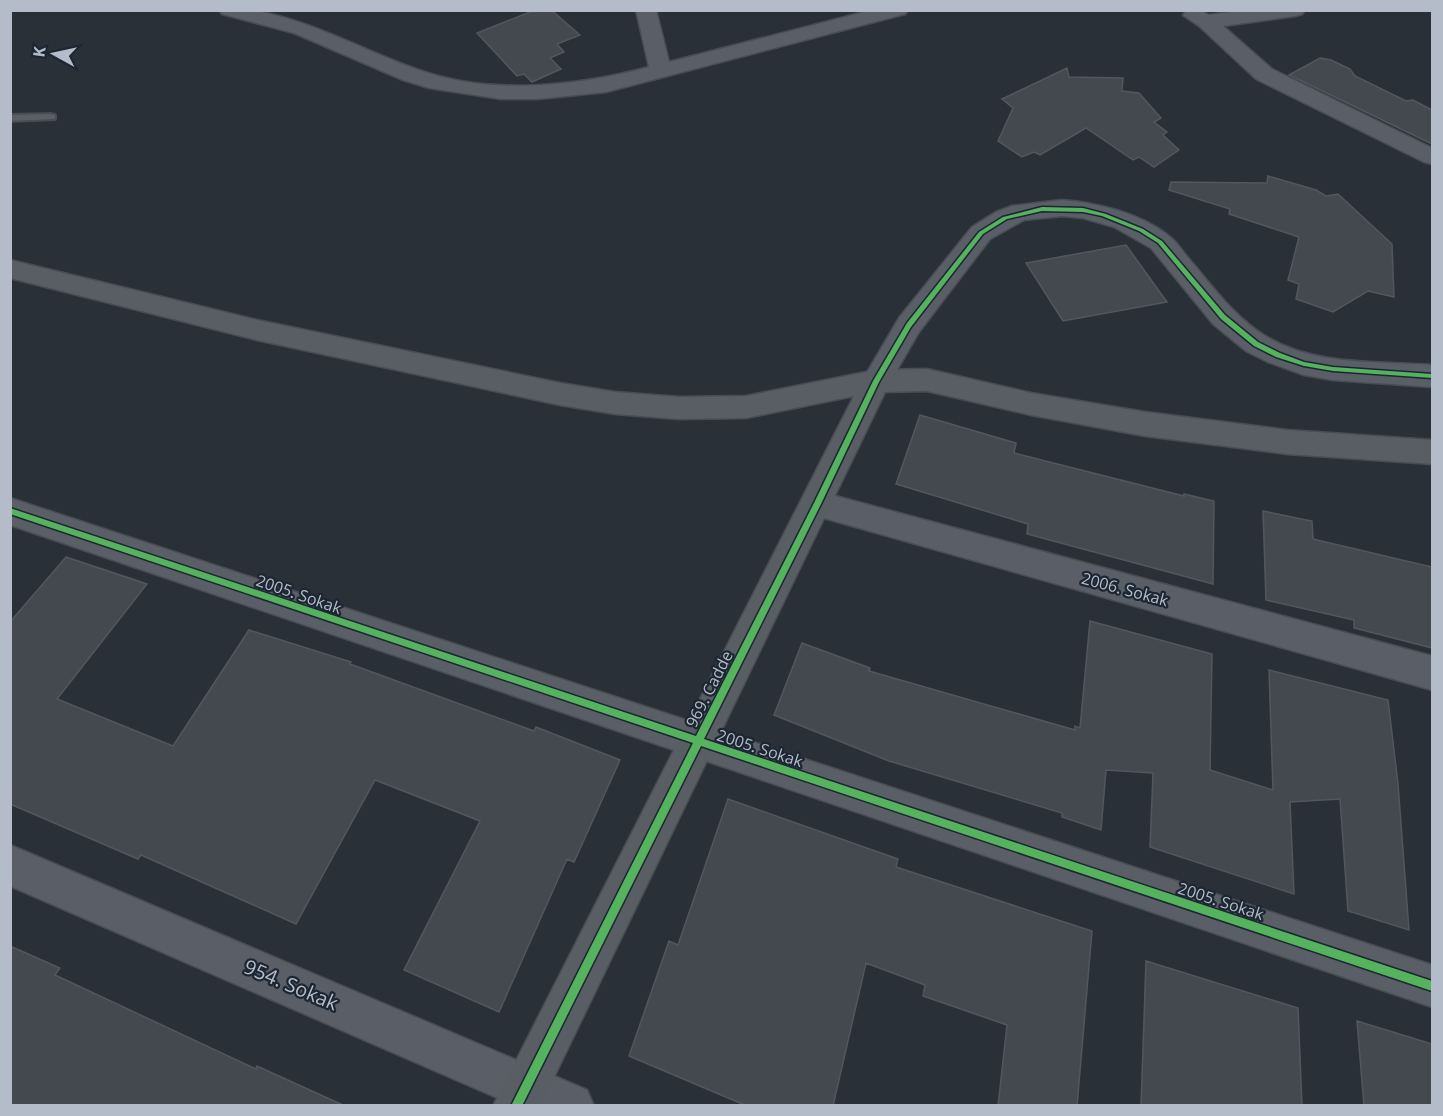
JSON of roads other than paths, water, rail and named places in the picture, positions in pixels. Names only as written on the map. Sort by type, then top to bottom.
[{"type":"street","points":[[229,10],[301,30],[411,75],[468,89],[520,92],[572,90],[661,72],[898,10]]},
{"type":"street","points":[[646,10],[661,72]]},
{"type":"street","points":[[1187,10],[1206,22],[1264,74],[1432,158]]},
{"type":"street","points":[[1206,22],[1295,10]]},
{"type":"street","points":[[876,381],[909,325],[981,233],[1005,218],[1021,212],[1062,208],[1123,221],[1160,242],[1223,317],[1256,344],[1278,355],[1304,364],[1334,369],[1432,376]]},
{"type":"street","points":[[10,269],[257,330],[560,394],[615,403],[679,408],[746,407],[876,381],[927,380],[1084,414],[1214,434],[1299,443],[1432,452]]},
{"type":"street","name":"969. Cadde","points":[[521,1096],[817,504],[876,381]]},
{"type":"street","name":"2006. Sokak","points":[[817,504],[1432,673]]},
{"type":"street","name":"2005. Sokak","points":[[10,511],[1432,986]]},
{"type":"street","name":"954. Sokak","points":[[10,865],[521,1096],[571,1106]]},
{"type":"lane","points":[[10,118],[51,117]]}]
